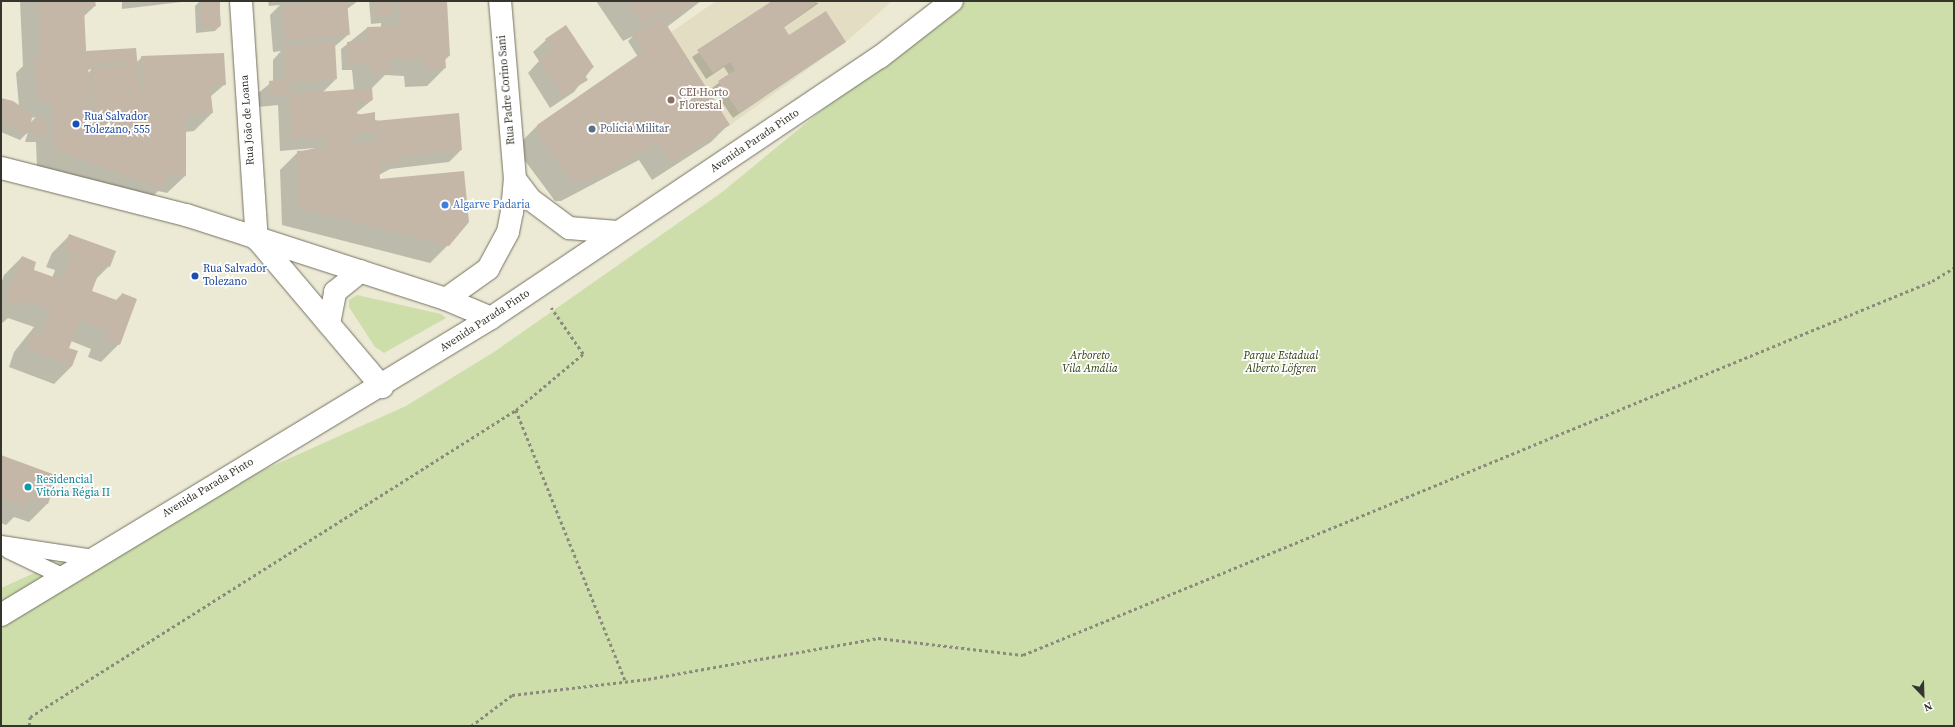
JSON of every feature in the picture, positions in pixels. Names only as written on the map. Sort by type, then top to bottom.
[{"type":"street","name":"Rua João de Loana","points":[[241,1],[257,239]]},
{"type":"street","name":"Rua Padre Corino Sani","points":[[446,299],[470,285],[500,250],[508,232],[515,179],[500,1]]},
{"type":"street","name":"Avenida Parada Pinto","points":[[1,615],[221,479],[382,387],[491,318],[617,232],[880,57],[952,1]]},
{"type":"street","points":[[1,168],[186,215],[446,299],[491,318]]},
{"type":"street","points":[[515,179],[530,199],[569,228],[589,233],[617,232]]},
{"type":"street","points":[[257,239],[382,387]]},
{"type":"street","points":[[329,324],[329,308],[336,292],[361,271]]},
{"type":"lane","points":[[1,546],[95,558]]},
{"type":"lane","points":[[1,546],[64,577]]},
{"type":"path","points":[[471,726],[512,695],[626,682],[878,638],[1023,655],[1932,281],[1954,268]]},
{"type":"path","points":[[29,726],[30,717],[516,410],[583,354],[546,302]]},
{"type":"path","points":[[516,410],[626,682]]},
{"type":"shaded area","points":[[716,1],[892,1],[846,42],[730,125],[671,32]]},
{"type":"green space","name":"Parque Estadual Alberto Löfgren","points":[[955,1],[1954,1],[1954,726],[1,726],[1,588],[406,406],[494,352],[721,193]]},
{"type":"green space","points":[[357,295],[441,314],[446,318],[384,353],[375,347],[349,307],[349,300]]},
{"type":"building","points":[[38,1],[95,1],[96,6],[84,7],[86,51],[136,48],[140,92],[144,91],[141,56],[224,53],[226,85],[210,86],[213,113],[186,116],[186,176],[168,172],[162,189],[55,150],[52,100],[38,102],[33,54],[41,54]],"holes":[[[123,60],[124,65],[91,69],[95,113],[91,113],[88,65]]]},
{"type":"building","points":[[201,1],[220,1],[220,27],[201,27]]},
{"type":"building","points":[[347,1],[350,35],[285,41],[282,7]]},
{"type":"building","points":[[375,1],[391,1],[391,18],[375,18]]},
{"type":"building","points":[[398,1],[447,1],[450,56],[445,56],[446,68],[423,70],[422,58],[402,61],[403,57],[388,59],[390,72],[371,74],[370,63],[348,65],[347,42],[368,40],[367,27],[400,26]]},
{"type":"building","points":[[626,1],[699,1],[670,20],[664,10],[641,24]]},
{"type":"building","points":[[772,1],[819,1],[784,27],[789,35],[826,11],[846,42],[739,113],[718,81],[735,70],[730,62],[713,73],[697,50]]},
{"type":"building","points":[[661,16],[730,125],[670,162],[657,143],[596,178],[573,183],[541,140],[537,125],[644,51],[634,34]]},
{"type":"building","points":[[566,25],[594,67],[584,74],[588,80],[562,96],[539,60],[553,51],[545,39]]},
{"type":"building","points":[[335,43],[337,79],[289,83],[290,94],[270,95],[269,81],[285,79],[285,46]]},
{"type":"building","points":[[372,88],[373,100],[356,103],[357,115],[375,112],[375,121],[459,113],[462,150],[396,157],[397,163],[379,164],[380,179],[464,171],[469,222],[449,246],[300,208],[297,151],[327,149],[326,137],[292,139],[290,94]],"holes":[[[376,133],[377,141],[354,143],[353,135]]]},
{"type":"building","points":[[1,98],[13,101],[33,115],[27,134],[1,122]]},
{"type":"building","points":[[36,116],[44,119],[49,128],[41,137],[31,136]]},
{"type":"building","points":[[69,234],[116,251],[110,267],[102,264],[92,291],[119,301],[122,293],[137,299],[120,345],[105,339],[108,331],[80,320],[69,348],[78,351],[72,366],[26,349],[32,333],[41,336],[51,309],[24,300],[21,307],[5,301],[22,256],[36,262],[34,270],[62,280],[72,252],[64,249]]},
{"type":"building","name":"Residencial Vitória Régia II","points":[[1,455],[58,476],[48,504],[28,498],[25,507],[1,499]]},
{"type":"place","name":"CEI Horto Florestal","points":[[671,100]]},
{"type":"place","name":"Rua Salvador Tolezano, 555","points":[[76,124]]},
{"type":"place","name":"Polícia Militar","points":[[592,129]]},
{"type":"place","name":"Algarve Padaria","points":[[445,205]]},
{"type":"place","name":"Rua Salvador Tolezano","points":[[195,276]]},
{"type":"place","name":"Residencial Vitória Régia II","points":[[28,487]]},
{"type":"park label","name":"Arboreto Vila Amália","points":[[1090,363]]}]
